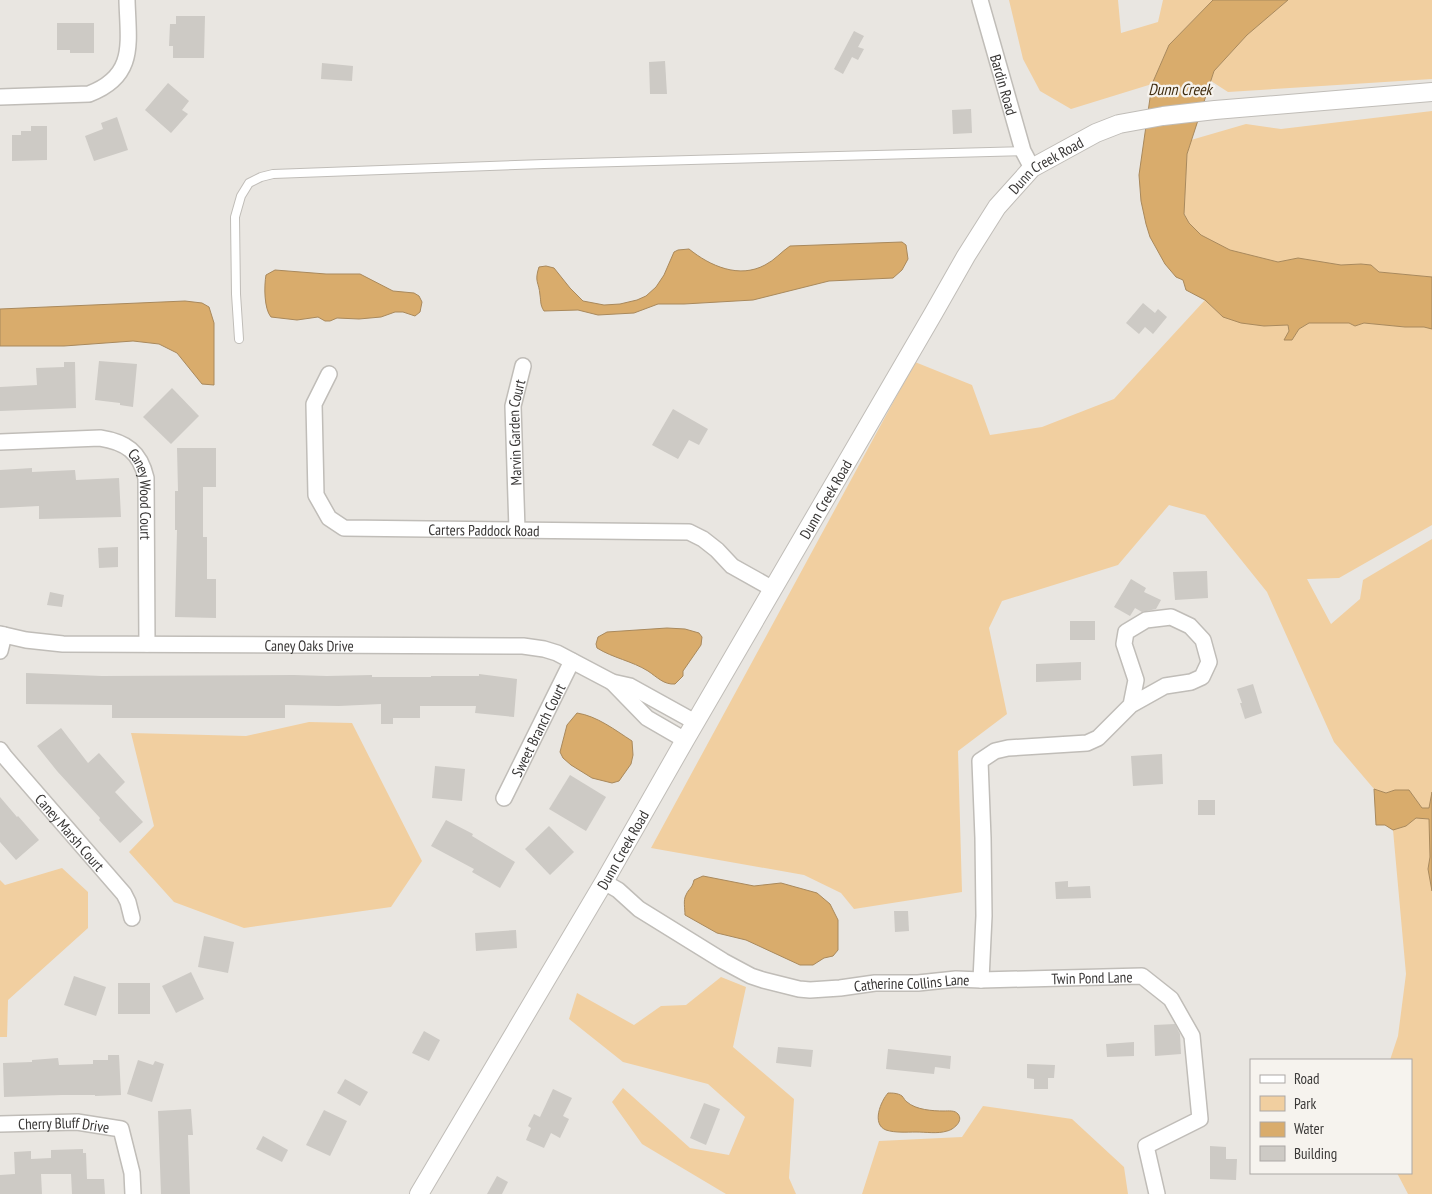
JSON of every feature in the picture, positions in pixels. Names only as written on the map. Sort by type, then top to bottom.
[{"type":"street","points":[[0,97],[89,94],[103,89],[117,77],[124,66],[128,49],[127,0]]},
{"type":"street","name":"Bardin Road","points":[[980,0],[1023,151],[1032,168]]},
{"type":"street","name":"Dunn Creek Road","points":[[420,1194],[604,882],[986,222],[1032,168],[1096,133],[1119,124],[1215,110],[1432,92]]},
{"type":"street","name":"Marvin Garden Court","points":[[517,530],[514,406],[523,366]]},
{"type":"street","name":"Carters Paddock Road","points":[[330,374],[314,404],[316,495],[329,518],[344,528],[689,532],[703,539],[717,550],[732,566],[773,589]]},
{"type":"street","name":"Caney Wood Court","points":[[0,442],[100,438],[126,445],[136,455],[143,466],[146,478],[147,644]]},
{"type":"street","name":"Catherine Collins Lane","points":[[604,882],[618,890],[639,909],[723,961],[751,976],[763,980],[810,990],[875,983],[981,980],[984,916],[980,761],[995,751],[1008,748],[1086,743],[1098,738],[1131,705],[1165,686],[1191,682],[1202,676],[1210,662],[1203,640],[1190,626],[1171,617],[1146,620],[1126,632],[1124,644],[1136,680],[1131,705]]},
{"type":"street","points":[[0,651],[2,634]]},
{"type":"street","name":"Caney Oaks Drive","points":[[2,634],[48,643],[523,646],[557,653],[612,682],[630,686],[695,722]]},
{"type":"street","name":"Sweet Branch Court","points":[[504,798],[572,661]]},
{"type":"street","name":"Caney Oaks Drive","points":[[612,682],[647,718],[685,740]]},
{"type":"street","name":"Caney Marsh Court","points":[[0,750],[124,894],[132,918]]},
{"type":"street","name":"Twin Pond Lane","points":[[981,980],[1142,976],[1171,999],[1192,1036],[1200,1118],[1146,1146],[1157,1194]]},
{"type":"street","name":"Cherry Bluff Drive","points":[[0,1124],[77,1122],[121,1129],[132,1173],[133,1194]]},
{"type":"lane","points":[[239,339],[236,294],[235,217],[241,196],[249,183],[273,174],[544,164],[1023,151]]},
{"type":"green space","points":[[1009,0],[1118,0],[1121,33],[1158,22],[1163,0],[1213,0],[1169,45],[1152,84],[1071,109],[1040,91],[1023,59]]},
{"type":"green space","points":[[1288,0],[1432,0],[1432,79],[1228,92],[1211,81],[1214,71],[1247,35]]},
{"type":"green space","points":[[1432,111],[1432,277],[1379,272],[1371,265],[1361,264],[1341,265],[1298,258],[1278,262],[1229,250],[1201,235],[1189,223],[1184,213],[1187,154],[1191,140],[1246,124],[1281,129]]},
{"type":"green space","points":[[1205,300],[1223,317],[1264,326],[1288,325],[1289,331],[1285,340],[1292,340],[1299,329],[1309,323],[1350,323],[1355,326],[1364,323],[1432,329],[1432,525],[1339,578],[1307,579],[1331,624],[1360,599],[1363,580],[1432,539],[1432,792],[1429,808],[1422,808],[1409,790],[1395,790],[1386,793],[1374,789],[1334,742],[1267,592],[1205,515],[1169,505],[1118,565],[1002,601],[989,628],[1007,714],[958,751],[962,892],[854,909],[841,893],[804,875],[651,848],[915,362],[972,385],[990,435],[1042,427],[1114,399]]},
{"type":"green space","points":[[309,722],[352,723],[422,861],[391,907],[244,928],[174,902],[129,852],[154,826],[131,733],[246,736]]},
{"type":"green space","points":[[1416,818],[1429,819],[1430,857],[1428,869],[1432,891],[1432,1194],[1408,1194],[1398,1174],[1412,1174],[1412,1059],[1390,1059],[1398,1036],[1406,974],[1393,830],[1406,826]]},
{"type":"green space","points":[[62,868],[88,892],[88,928],[8,1000],[7,1037],[0,1037],[0,880],[5,885]]},
{"type":"green space","points":[[721,977],[746,987],[733,1047],[794,1099],[789,1178],[796,1194],[726,1194],[642,1144],[612,1102],[623,1088],[690,1148],[729,1155],[745,1117],[708,1084],[623,1062],[569,1019],[577,993],[634,1025],[661,1006],[686,1005]]},
{"type":"green space","points":[[983,1106],[1072,1119],[1124,1167],[1128,1194],[862,1194],[879,1141],[962,1137]]},
{"type":"water","name":"Dunn Creek","points":[[1213,0],[1288,0],[1247,35],[1214,71],[1187,154],[1184,214],[1189,223],[1201,235],[1230,250],[1278,262],[1298,258],[1341,265],[1361,264],[1371,265],[1379,272],[1432,277],[1432,329],[1364,323],[1355,326],[1349,323],[1309,323],[1299,329],[1292,340],[1284,340],[1289,331],[1288,325],[1264,326],[1241,323],[1223,317],[1205,300],[1186,290],[1183,280],[1176,277],[1165,264],[1150,237],[1146,224],[1141,201],[1139,175],[1152,84],[1169,45]]},
{"type":"water","points":[[902,242],[906,245],[908,259],[902,270],[893,278],[829,281],[753,300],[658,304],[634,313],[598,315],[578,310],[544,311],[541,305],[537,279],[539,267],[554,268],[583,301],[604,305],[620,304],[646,296],[656,287],[664,275],[674,252],[678,250],[689,249],[706,261],[725,269],[745,271],[765,265],[790,246]]},
{"type":"water","points":[[275,270],[326,274],[360,274],[393,291],[414,293],[419,296],[422,302],[420,312],[415,316],[403,312],[395,312],[381,317],[337,318],[330,321],[325,321],[318,317],[297,320],[271,317],[266,303],[265,280],[266,275]]},
{"type":"water","points":[[185,301],[202,303],[209,307],[214,323],[214,385],[202,384],[177,353],[159,344],[133,341],[64,346],[0,346],[0,309]]},
{"type":"water","points":[[667,628],[685,629],[699,633],[702,637],[701,645],[683,671],[683,676],[675,684],[664,682],[648,671],[597,648],[598,637],[607,632]]},
{"type":"water","points":[[577,713],[599,720],[632,741],[633,755],[631,764],[619,781],[612,783],[592,778],[563,758],[560,752],[567,725]]},
{"type":"water","points":[[1374,789],[1386,793],[1395,790],[1409,790],[1422,808],[1429,808],[1432,792],[1432,891],[1428,869],[1430,857],[1429,819],[1416,818],[1406,826],[1393,830],[1385,825],[1376,825]]},
{"type":"water","points":[[703,876],[754,886],[781,883],[817,893],[830,904],[838,920],[838,950],[833,956],[824,958],[813,965],[800,965],[746,940],[717,933],[685,915],[685,897],[694,880]]},
{"type":"water","points":[[888,1093],[900,1095],[906,1102],[920,1108],[955,1112],[960,1119],[959,1122],[952,1129],[940,1132],[897,1132],[886,1130],[881,1127],[878,1118],[880,1107]]},
{"type":"building","points":[[176,16],[205,16],[204,58],[173,58],[173,46],[169,46],[170,24],[176,24]]},
{"type":"building","points":[[57,23],[94,23],[94,53],[70,53],[70,50],[57,50]]},
{"type":"building","points":[[854,31],[864,36],[858,47],[864,49],[858,60],[852,57],[843,74],[834,69]]},
{"type":"building","points":[[665,61],[667,94],[650,94],[649,62]]},
{"type":"building","points":[[322,63],[353,66],[352,81],[321,79]]},
{"type":"building","points":[[168,83],[189,101],[182,110],[188,114],[171,133],[145,110]]},
{"type":"building","points":[[971,109],[972,133],[953,134],[952,110]]},
{"type":"building","points":[[117,117],[128,150],[94,161],[85,136],[103,129],[101,123]]},
{"type":"building","points":[[31,126],[47,126],[47,160],[12,161],[12,135],[21,135],[21,131],[31,131]]},
{"type":"building","points":[[1143,303],[1155,313],[1158,309],[1167,317],[1153,334],[1145,327],[1139,334],[1126,323]]},
{"type":"building","points":[[99,361],[137,364],[133,407],[120,405],[120,403],[95,400]]},
{"type":"building","points":[[64,362],[75,362],[76,408],[0,411],[0,387],[37,385],[36,368],[64,367]]},
{"type":"building","points":[[172,388],[199,416],[171,444],[143,417]]},
{"type":"building","points":[[673,409],[708,429],[699,445],[689,440],[678,459],[652,445]]},
{"type":"building","points":[[177,448],[216,448],[216,487],[203,487],[203,537],[207,537],[207,579],[216,579],[216,618],[175,617],[177,530],[175,530],[175,491],[178,491]]},
{"type":"building","points":[[32,468],[32,472],[75,470],[76,480],[119,478],[121,517],[39,519],[39,506],[0,508],[0,470]]},
{"type":"building","points":[[118,547],[118,567],[99,568],[98,548]]},
{"type":"building","points":[[1207,571],[1208,598],[1175,600],[1173,572]]},
{"type":"building","points":[[1131,579],[1146,588],[1144,592],[1161,600],[1156,609],[1142,612],[1135,608],[1130,616],[1114,607]]},
{"type":"building","points":[[50,592],[64,595],[62,607],[47,605]]},
{"type":"building","points":[[1070,621],[1095,621],[1095,640],[1070,640]]},
{"type":"building","points":[[1081,662],[1081,680],[1036,682],[1036,664]]},
{"type":"building","points":[[26,673],[102,676],[372,675],[372,677],[479,676],[479,674],[517,679],[514,717],[475,713],[476,706],[420,706],[420,718],[393,718],[393,724],[381,724],[381,704],[339,706],[285,705],[285,718],[112,718],[112,705],[26,704]]},
{"type":"building","points":[[1253,684],[1262,713],[1245,719],[1237,689]]},
{"type":"building","points":[[61,728],[88,763],[99,753],[125,782],[115,792],[143,822],[120,843],[37,746]]},
{"type":"building","points":[[1162,754],[1163,784],[1133,786],[1131,756]]},
{"type":"building","points":[[435,766],[465,769],[462,801],[432,798]]},
{"type":"building","points":[[570,775],[606,797],[586,831],[549,809]]},
{"type":"building","points":[[0,797],[39,840],[16,860],[0,842]]},
{"type":"building","points":[[1198,800],[1215,800],[1215,815],[1198,815]]},
{"type":"building","points":[[446,820],[473,834],[472,836],[515,862],[500,888],[472,872],[474,869],[431,846]]},
{"type":"building","points":[[549,826],[574,852],[550,875],[525,849]]},
{"type":"building","points":[[1068,881],[1068,887],[1090,886],[1091,898],[1056,899],[1055,882]]},
{"type":"building","points":[[894,911],[908,911],[909,931],[895,932]]},
{"type":"building","points":[[516,930],[517,948],[476,951],[475,933]]},
{"type":"building","points":[[204,936],[234,942],[228,973],[198,967]]},
{"type":"building","points":[[191,972],[204,999],[176,1013],[162,986]]},
{"type":"building","points":[[74,976],[106,987],[96,1016],[64,1005]]},
{"type":"building","points":[[118,983],[150,983],[150,1014],[118,1014]]},
{"type":"building","points":[[1175,1024],[1180,1034],[1181,1054],[1155,1056],[1154,1025]]},
{"type":"building","points":[[424,1031],[440,1040],[429,1061],[412,1053]]},
{"type":"building","points":[[1134,1042],[1134,1056],[1107,1057],[1106,1044]]},
{"type":"building","points":[[778,1047],[813,1050],[811,1067],[776,1063]]},
{"type":"building","points":[[888,1049],[951,1056],[950,1069],[935,1067],[934,1074],[886,1069]]},
{"type":"building","points":[[108,1055],[119,1055],[121,1095],[4,1097],[3,1063],[32,1062],[32,1060],[58,1058],[59,1065],[93,1064],[93,1060],[108,1060]]},
{"type":"building","points":[[138,1060],[153,1065],[155,1061],[164,1064],[152,1102],[127,1094]]},
{"type":"building","points":[[1027,1064],[1055,1065],[1054,1078],[1048,1078],[1048,1089],[1034,1089],[1034,1079],[1027,1078]]},
{"type":"building","points":[[345,1079],[368,1092],[360,1106],[337,1093]]},
{"type":"building","points":[[553,1089],[572,1098],[563,1116],[569,1119],[560,1138],[551,1133],[544,1148],[526,1140],[531,1128],[528,1126],[534,1114],[540,1117]]},
{"type":"building","points":[[704,1103],[720,1109],[706,1145],[690,1138]]},
{"type":"building","points":[[191,1109],[193,1135],[188,1135],[190,1194],[161,1194],[158,1111]]},
{"type":"building","points":[[324,1110],[347,1121],[330,1156],[306,1145]]},
{"type":"building","points":[[263,1136],[288,1150],[282,1162],[256,1149]]},
{"type":"building","points":[[1210,1146],[1226,1147],[1226,1159],[1237,1159],[1236,1180],[1210,1179]]},
{"type":"building","points":[[83,1149],[83,1153],[86,1153],[87,1179],[104,1179],[105,1194],[72,1194],[71,1174],[41,1174],[42,1194],[0,1194],[0,1175],[15,1174],[14,1152],[31,1151],[31,1159],[51,1158],[51,1150]]},
{"type":"building","points":[[497,1176],[508,1182],[502,1194],[487,1194]]}]
